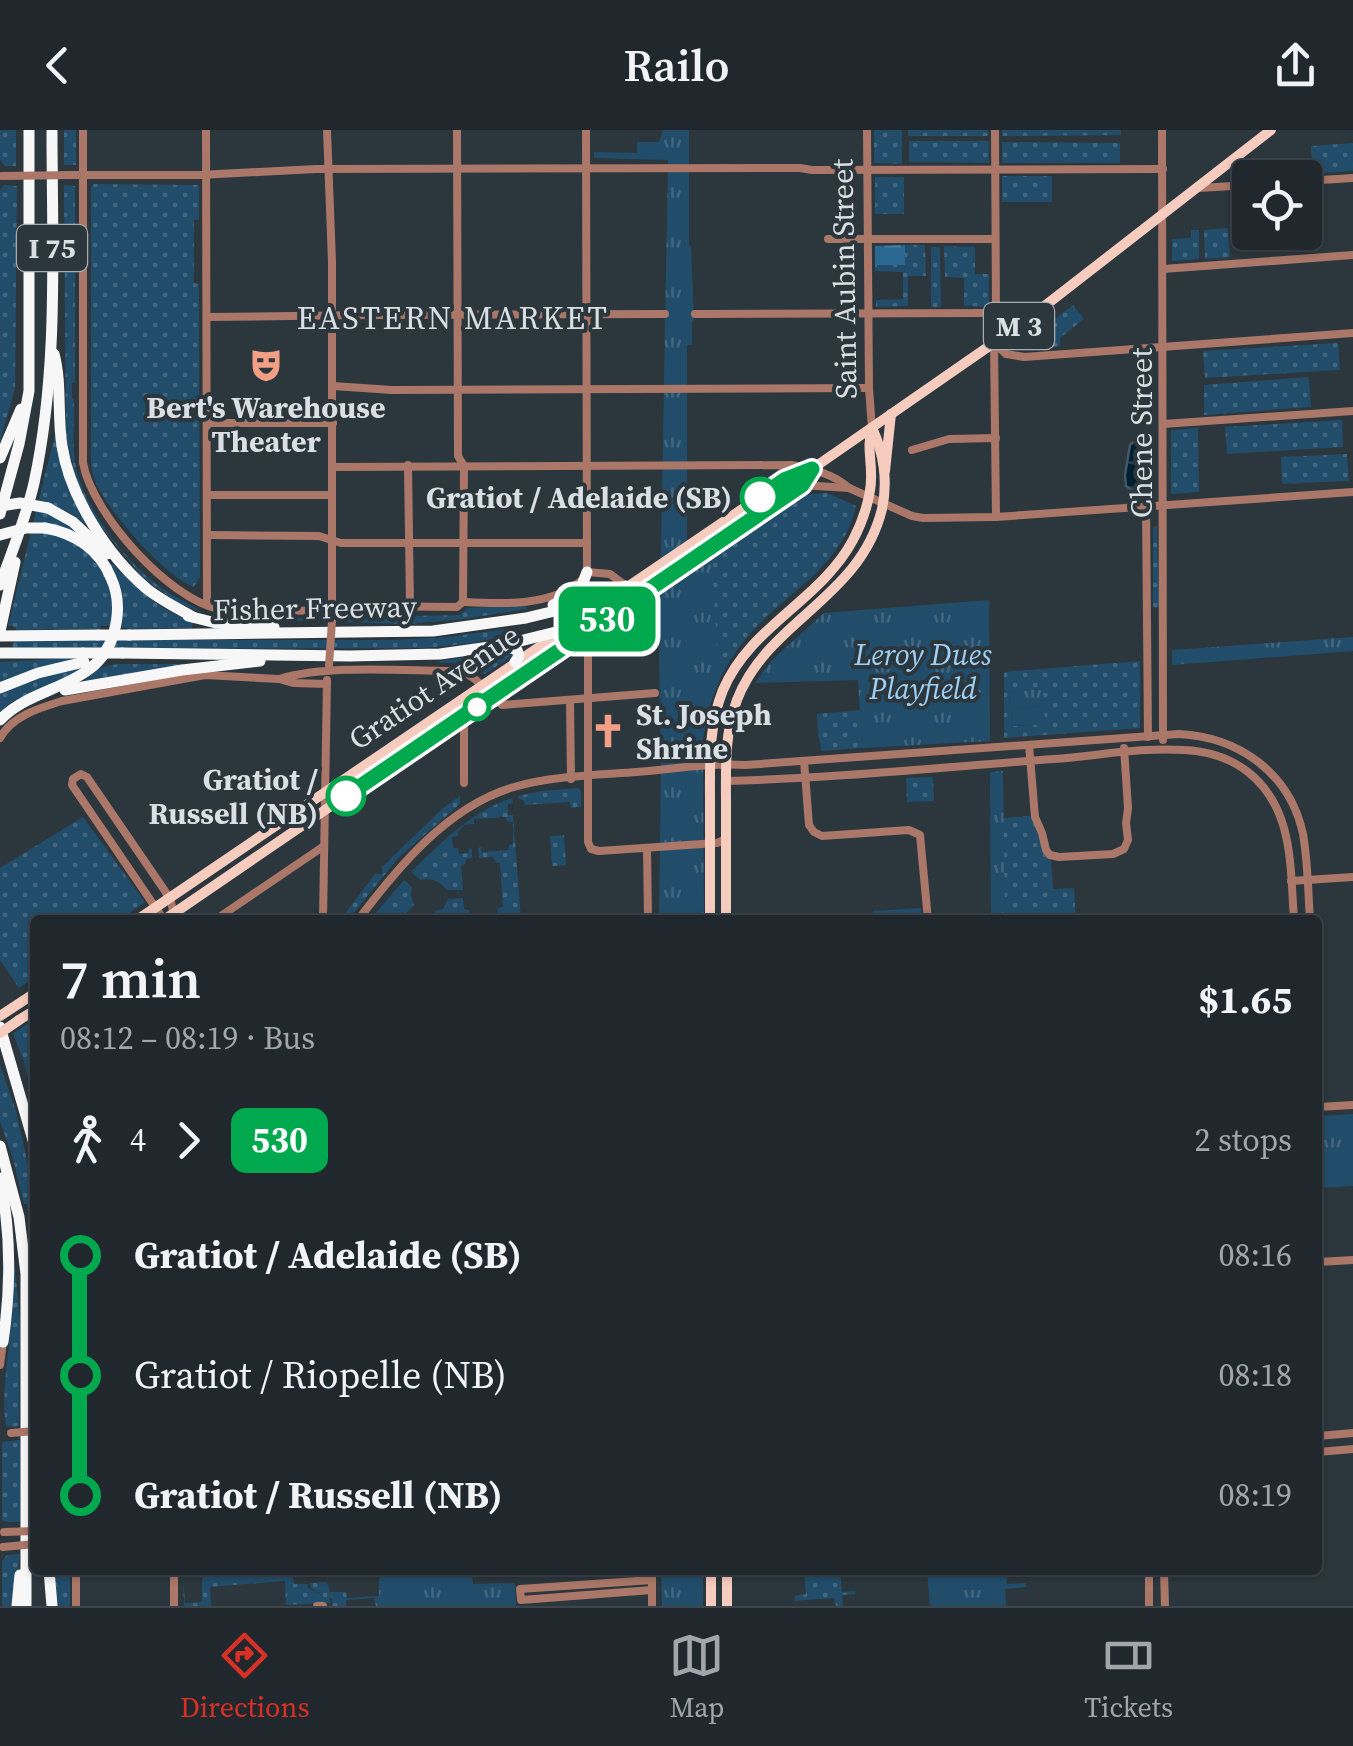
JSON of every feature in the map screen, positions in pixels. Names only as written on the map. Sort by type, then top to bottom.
[{"type":"highway","name":"I 75","points":[[0,458],[29,391],[29,130]]},
{"type":"highway","name":"I 75","points":[[0,633],[45,414],[51,344],[54,130]]},
{"type":"highway","points":[[51,344],[59,373],[61,444],[81,505],[138,580],[192,617]]},
{"type":"highway","points":[[0,514],[29,391]]},
{"type":"highway","points":[[0,506],[20,503],[48,508],[64,516],[150,595],[173,610],[229,624],[311,632]]},
{"type":"highway","points":[[0,585],[26,509]]},
{"type":"highway","points":[[0,536],[17,529],[45,528],[67,533],[96,553],[111,577],[118,604],[116,626],[104,656],[81,676],[15,706],[0,720]]},
{"type":"highway","points":[[476,626],[572,597],[582,588],[587,572]]},
{"type":"highway","name":"Fisher Freeway","points":[[0,633],[98,636],[421,632],[526,618],[626,586]]},
{"type":"highway","name":"Fisher Freeway","points":[[84,658],[420,656],[504,645],[604,620]]},
{"type":"highway","points":[[504,645],[518,652],[515,662]]},
{"type":"highway","points":[[4,654],[84,658]]},
{"type":"highway","points":[[46,692],[288,656]]},
{"type":"highway","points":[[0,688],[84,658]]},
{"type":"highway","points":[[0,1030],[30,1130]]},
{"type":"highway","points":[[0,1146],[19,1217],[26,1274],[30,1400]]},
{"type":"highway","points":[[0,1178],[9,1276],[1,1345]]},
{"type":"highway","points":[[17,1606],[30,1445]]},
{"type":"highway","points":[[26,1606],[30,1467]]},
{"type":"highway","points":[[44,1606],[46,1575]]},
{"type":"highway","points":[[47,1575],[52,1606]]},
{"type":"main road","name":"Gratiot Avenue","points":[[166,911],[480,686],[784,480],[812,469],[994,343],[1271,130]]},
{"type":"main road","points":[[885,472],[891,414]]},
{"type":"main road","name":"Saint Aubin Street","points":[[726,915],[726,752],[734,708],[746,681],[765,654],[834,591],[860,560],[872,536],[883,503],[885,472],[872,428]]},
{"type":"main road","name":"Saint Aubin Street","points":[[710,915],[704,844],[710,798],[704,767],[718,704],[733,670],[753,644],[827,576],[846,552],[859,528],[868,497],[868,444],[872,428]]},
{"type":"main road","name":"Gratiot Avenue","points":[[166,911],[224,879],[324,813],[688,564],[802,485],[812,469]]},
{"type":"main road","points":[[846,552],[860,560]]},
{"type":"main road","points":[[718,704],[734,708]]},
{"type":"main road","points":[[710,749],[726,752]]},
{"type":"main road","points":[[224,879],[244,852],[326,793]]},
{"type":"main road","points":[[710,798],[726,798]]},
{"type":"main road","points":[[0,1016],[14,1006],[30,1003]]},
{"type":"main road","points":[[0,1030],[19,1020],[30,1006]]},
{"type":"main road","points":[[712,1575],[712,1606]]},
{"type":"main road","points":[[727,1575],[727,1606]]},
{"type":"street","points":[[82,130],[78,175],[83,456],[96,499],[139,554],[173,584],[208,606],[332,610],[509,603],[541,598],[574,586],[587,572],[586,130]]},
{"type":"street","points":[[206,130],[208,606]]},
{"type":"street","points":[[323,915],[327,684],[332,620],[333,316],[327,130]]},
{"type":"street","points":[[457,130],[458,456],[464,466],[464,602]]},
{"type":"street","name":"Saint Aubin Street","points":[[867,130],[872,428]]},
{"type":"street","points":[[995,130],[996,518]]},
{"type":"street","name":"Chene Street","points":[[1162,130],[1162,750]]},
{"type":"street","points":[[1,176],[330,170],[1162,169]]},
{"type":"street","points":[[1322,181],[1353,178]]},
{"type":"street","points":[[1195,188],[1232,186]]},
{"type":"street","points":[[828,239],[996,239]]},
{"type":"street","points":[[1163,269],[1353,256]]},
{"type":"street","points":[[696,314],[996,313]]},
{"type":"street","points":[[207,317],[664,314]]},
{"type":"street","points":[[994,343],[1006,354],[1024,357],[1353,333]]},
{"type":"street","points":[[333,386],[392,390],[869,388]]},
{"type":"street","points":[[1164,424],[1353,410]]},
{"type":"street","points":[[208,423],[332,423]]},
{"type":"street","points":[[912,450],[949,439],[996,438]]},
{"type":"street","points":[[408,465],[410,606]]},
{"type":"street","points":[[332,467],[786,465],[812,469],[917,518],[996,518],[1353,492]]},
{"type":"street","points":[[802,485],[849,488]]},
{"type":"street","points":[[207,495],[332,495]]},
{"type":"street","name":"Chene Street","points":[[1146,506],[1148,750]]},
{"type":"street","points":[[1147,528],[1156,522],[1164,528]]},
{"type":"street","points":[[207,535],[318,536],[341,543],[586,543]]},
{"type":"street","points":[[587,572],[610,574],[626,586]]},
{"type":"street","points":[[1148,609],[1155,613],[1163,610]]},
{"type":"street","points":[[1148,626],[1156,621],[1164,624]]},
{"type":"street","points":[[588,646],[586,776],[590,850],[726,840]]},
{"type":"street","points":[[279,679],[328,668],[458,671],[468,674],[502,704],[654,693]]},
{"type":"street","points":[[0,738],[4,730],[40,707],[205,675],[327,684]]},
{"type":"street","points":[[1147,679],[1156,684],[1163,682]]},
{"type":"street","points":[[570,700],[571,779]]},
{"type":"street","points":[[464,715],[464,783]]},
{"type":"street","points":[[1180,750],[1177,743],[1181,734]]},
{"type":"street","points":[[362,915],[428,840],[466,809],[512,788],[542,781],[1181,734],[1230,744],[1273,775],[1300,822],[1310,915]]},
{"type":"street","points":[[1029,745],[1035,817],[1046,850],[1055,856],[1113,854],[1124,848],[1128,840],[1124,739]]},
{"type":"street","points":[[726,781],[1148,750],[1208,752],[1248,772],[1278,808],[1289,847],[1294,915]]},
{"type":"street","points":[[869,756],[871,772]]},
{"type":"street","points":[[804,761],[809,825],[816,834],[910,830],[920,835],[928,915]]},
{"type":"street","points":[[744,766],[740,772],[745,780]]},
{"type":"street","points":[[77,776],[87,777],[151,871],[166,911],[137,880],[72,785],[77,776]]},
{"type":"street","points":[[222,915],[324,846]]},
{"type":"street","points":[[647,848],[648,915]]},
{"type":"street","points":[[137,880],[151,871]]},
{"type":"street","points":[[1291,881],[1353,877]]},
{"type":"street","points":[[1322,1107],[1353,1105]]},
{"type":"street","points":[[1322,1262],[1353,1260]]},
{"type":"street","points":[[0,1366],[1,1345]]},
{"type":"street","points":[[0,1434],[30,1432]]},
{"type":"street","points":[[1322,1436],[1353,1434]]},
{"type":"street","points":[[1322,1452],[1353,1449]]},
{"type":"street","points":[[2,1533],[30,1530]]},
{"type":"street","points":[[1,1547],[30,1544]]},
{"type":"street","points":[[76,1575],[76,1606]]},
{"type":"street","points":[[174,1575],[174,1606]]},
{"type":"street","points":[[1149,1575],[1149,1606]]},
{"type":"street","points":[[1164,1575],[1164,1606]]},
{"type":"street","points":[[652,1580],[584,1595],[520,1600],[520,1589],[652,1580]]},
{"type":"street","points":[[652,1580],[652,1606]]},
{"type":"street","points":[[583,1585],[584,1595]]},
{"type":"green space","points":[[0,130],[16,130],[16,166],[5,166],[0,160]]},
{"type":"green space","points":[[64,130],[76,130],[76,165],[64,165]]},
{"type":"green space","points":[[663,130],[689,130],[689,245],[694,320],[692,345],[687,345],[687,573],[712,560],[718,665],[717,686],[702,745],[704,915],[659,915],[658,595],[668,160],[594,158],[594,152],[637,153],[637,142],[659,142]]},
{"type":"green space","points":[[874,130],[902,130],[902,164],[874,163]]},
{"type":"green space","points":[[908,130],[988,130],[988,136],[908,136]]},
{"type":"green space","points":[[1002,130],[1121,130],[1121,135],[1002,136]]},
{"type":"green space","points":[[909,141],[989,141],[989,163],[909,162]]},
{"type":"green space","points":[[1002,142],[1120,143],[1120,163],[1002,163]]},
{"type":"green space","points":[[1353,143],[1353,171],[1322,173],[1322,160],[1312,160],[1311,146]]},
{"type":"green space","points":[[1002,176],[1052,176],[1052,202],[1002,202]]},
{"type":"green space","points":[[875,177],[904,177],[904,214],[875,214]]},
{"type":"green space","points":[[94,184],[199,185],[199,220],[194,220],[194,283],[199,284],[200,577],[194,587],[168,570],[137,540],[110,506],[93,475]]},
{"type":"green space","points":[[4,185],[17,186],[15,388],[0,442],[0,190]]},
{"type":"green space","points":[[64,185],[75,186],[72,398],[79,477],[94,510],[127,556],[157,585],[204,613],[178,603],[143,578],[92,514],[76,478],[66,437]]},
{"type":"green space","points":[[1228,228],[1230,257],[1205,259],[1204,230]]},
{"type":"green space","points":[[1191,230],[1199,230],[1199,259],[1172,261],[1172,239],[1191,238]]},
{"type":"green space","points":[[905,245],[925,245],[926,276],[908,276],[908,306],[876,307],[876,300],[903,299],[903,272],[875,271],[875,265],[905,265]]},
{"type":"green space","points":[[905,245],[905,265],[875,265],[875,246]]},
{"type":"green space","points":[[944,246],[975,247],[975,274],[989,274],[989,307],[964,306],[964,278],[945,277]]},
{"type":"green space","points":[[931,247],[940,247],[941,307],[931,307]]},
{"type":"green space","points":[[1073,305],[1084,319],[1060,338],[1060,346],[1046,348],[1044,328]]},
{"type":"green space","points":[[1338,343],[1340,370],[1205,378],[1203,351]]},
{"type":"green space","points":[[1309,377],[1311,407],[1204,415],[1204,385]]},
{"type":"green space","points":[[1342,420],[1343,447],[1227,454],[1225,427]]},
{"type":"green space","points":[[1198,428],[1199,492],[1171,494],[1171,430]]},
{"type":"green space","points":[[56,430],[70,488],[86,522],[54,505],[85,537],[55,525],[94,559],[105,576],[111,595],[111,626],[16,630],[8,626]]},
{"type":"green space","points":[[1347,454],[1349,481],[1282,484],[1281,457]]},
{"type":"green space","points":[[827,493],[856,506],[850,525],[830,558],[758,625],[734,654],[710,704],[701,759],[705,564],[801,497]]},
{"type":"green space","points":[[1157,526],[1159,607],[1155,608],[1153,528]]},
{"type":"green space","points":[[106,559],[156,603],[193,622],[192,628],[120,627]]},
{"type":"green space","name":"Leroy Dues Playfield","points":[[989,600],[990,741],[862,748],[858,680],[755,683],[772,660],[824,613]]},
{"type":"green space","points":[[526,605],[527,609],[408,624],[239,619],[460,615],[467,608]]},
{"type":"green space","points":[[511,628],[511,635],[425,648],[113,649],[116,640],[394,640]]},
{"type":"green space","points":[[1353,637],[1353,651],[1172,665],[1172,650]]},
{"type":"green space","points":[[14,640],[107,640],[102,649],[12,648]]},
{"type":"green space","points":[[510,650],[511,657],[485,674],[459,663],[439,661]]},
{"type":"green space","points":[[69,660],[0,683],[0,662]]},
{"type":"green space","points":[[1140,661],[1140,728],[1004,738],[1004,672]],"holes":[[[1042,689],[1045,724],[1012,726],[1010,692]]]},
{"type":"green space","points":[[187,664],[81,684],[101,667]]},
{"type":"green space","points":[[87,666],[0,712],[0,693],[35,678]]},
{"type":"green space","points":[[1043,689],[1044,706],[1011,708],[1010,692]]},
{"type":"green space","points":[[472,697],[479,698],[342,791]]},
{"type":"green space","points":[[1044,706],[1045,724],[1012,726],[1011,708]]},
{"type":"green space","points":[[860,710],[862,748],[822,751],[817,714]]},
{"type":"green space","points":[[1003,771],[1005,915],[991,915],[990,772]]},
{"type":"green space","points":[[933,777],[934,801],[907,802],[906,778]]},
{"type":"green space","points":[[578,788],[581,807],[571,808],[570,802],[525,805],[518,798],[542,791]]},
{"type":"green space","points":[[460,796],[460,804],[399,857],[352,915],[344,915],[375,874],[382,874],[382,867]]},
{"type":"green space","points":[[512,798],[508,815],[513,815],[521,915],[470,915],[497,913],[503,907],[500,863],[493,857],[479,858],[478,848],[482,852],[508,850],[513,844],[513,822],[506,817],[474,819],[474,824],[464,825],[458,836],[452,837],[453,848],[458,848],[459,854],[472,849],[472,858],[461,866],[463,890],[447,890],[435,880],[420,880],[411,872],[446,839],[470,820]]},
{"type":"green space","points":[[1032,816],[1043,853],[1051,860],[1053,889],[1074,888],[1076,915],[999,915],[1003,818]]},
{"type":"green space","points":[[83,817],[145,902],[126,915],[30,915],[30,980],[19,988],[0,960],[0,868]]},
{"type":"green space","points":[[564,835],[566,865],[552,866],[550,836]]},
{"type":"green space","points":[[404,880],[412,887],[414,905],[405,915],[374,915]]},
{"type":"green space","points":[[463,898],[464,909],[470,915],[436,915],[435,911],[443,909],[448,899]]},
{"type":"green space","points":[[921,908],[922,915],[872,915],[873,911]]},
{"type":"green space","points":[[30,1022],[30,1085],[24,1062],[13,1033]]},
{"type":"green space","points":[[0,1065],[16,1111],[30,1174],[30,1232],[27,1204],[0,1121]]},
{"type":"green space","points":[[1353,1114],[1353,1186],[1322,1188],[1322,1116]]},
{"type":"green space","points":[[15,1269],[20,1322],[19,1426],[7,1427],[5,1393]]},
{"type":"green space","points":[[20,1440],[20,1522],[7,1522],[2,1520],[2,1442]]},
{"type":"green space","points":[[20,1554],[14,1606],[2,1606],[2,1561],[7,1555]]},
{"type":"green space","points":[[55,1575],[70,1575],[70,1606],[56,1606]]},
{"type":"green space","points":[[299,1575],[293,1576],[294,1584],[307,1584],[322,1595],[310,1583],[327,1582],[330,1592],[346,1592],[347,1598],[379,1596],[380,1575],[387,1606],[376,1606],[374,1598],[346,1600],[346,1606],[332,1606],[332,1599],[329,1597],[331,1603],[286,1605],[285,1581],[210,1587],[211,1606],[184,1606],[183,1578],[185,1603],[202,1602],[202,1577]]},
{"type":"green space","points":[[379,1575],[472,1575],[473,1584],[515,1583],[516,1606],[379,1606]]},
{"type":"green space","points":[[661,1575],[703,1575],[703,1606],[662,1606]]},
{"type":"green space","points":[[804,1575],[840,1575],[842,1592],[855,1591],[842,1595],[843,1606],[836,1606],[834,1598],[794,1601],[795,1596],[806,1594]]},
{"type":"green space","points":[[927,1575],[1006,1575],[1007,1584],[1026,1583],[1026,1587],[1005,1589],[1006,1606],[930,1606]]},
{"type":"green space","points":[[964,1575],[989,1575],[989,1590],[964,1590]]},
{"type":"water","points":[[1138,438],[1149,443],[1151,480],[1147,488],[1133,491],[1126,486],[1125,475],[1130,445]]},
{"type":"bus line","name":"530","points":[[346,796],[802,485],[812,469],[784,480],[760,497]]},
{"type":"place","name":"Bert's Warehouse Theater","points":[[266,365]]},
{"type":"place","name":"Gratiot / Adelaide (SB)","points":[[760,497]]},
{"type":"place","name":"St. Joseph Shrine","points":[[608,731]]},
{"type":"place","name":"Gratiot / Russell (NB)","points":[[346,796]]},
{"type":"district","name":"EASTERN MARKET","points":[[453,318]]}]
